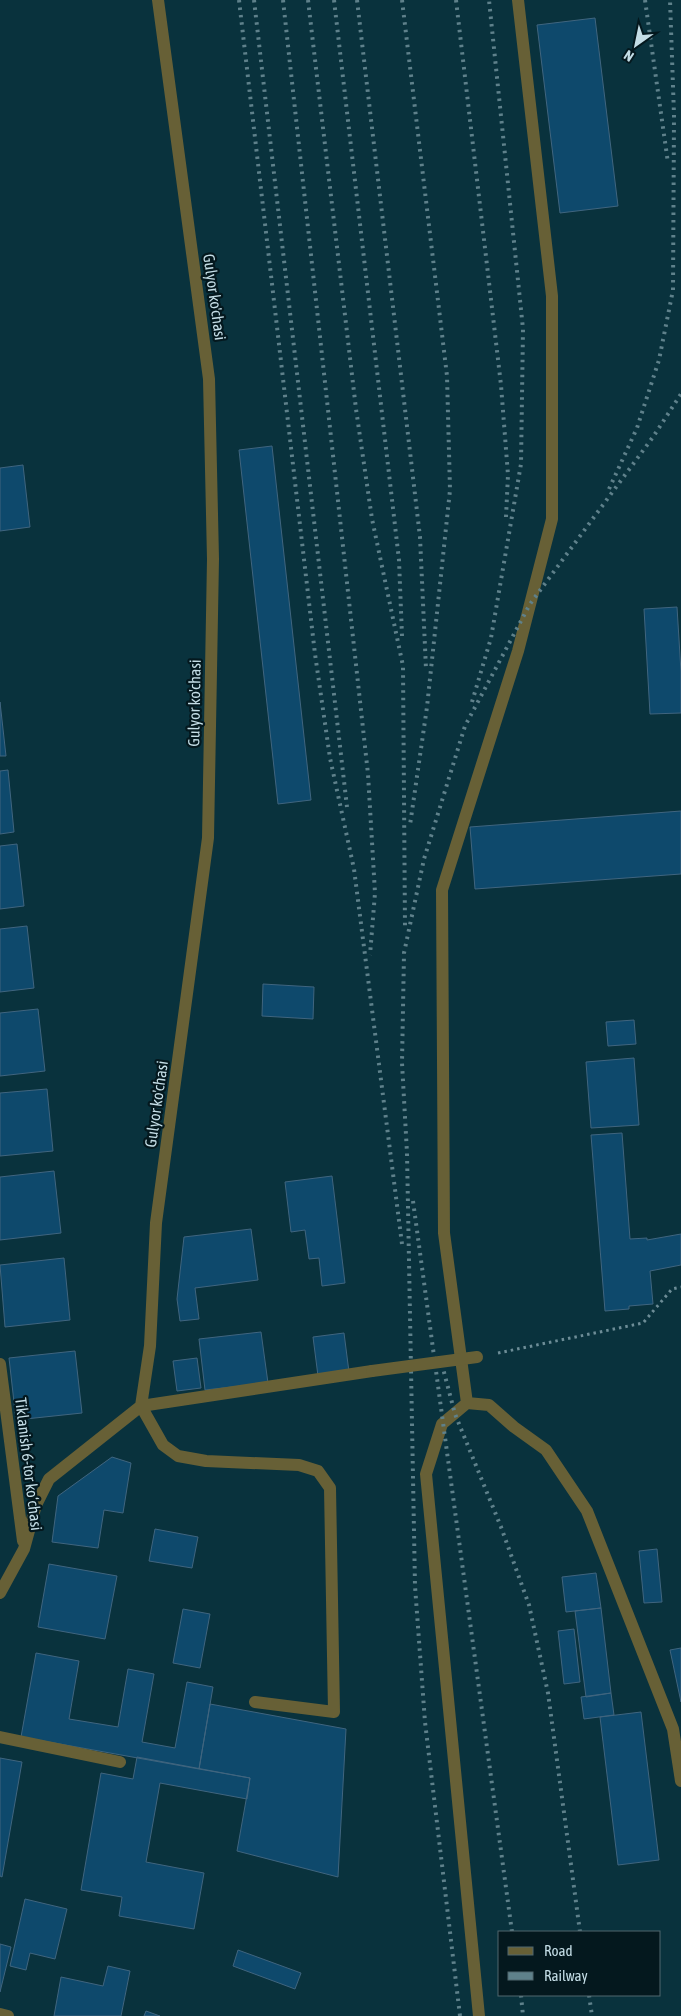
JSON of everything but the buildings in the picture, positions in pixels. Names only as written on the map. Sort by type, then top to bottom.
[{"type":"street","name":"Gulyor ko'chasi","points":[[141,1406],[150,1346],[156,1223],[208,838],[213,559],[209,379],[158,0]]},
{"type":"street","points":[[468,1403],[444,1233],[442,890],[518,651],[552,519],[552,296],[518,0]]},
{"type":"street","points":[[24,1549],[40,1492],[49,1479],[141,1406],[477,1357]]},
{"type":"street","name":"Tiklanish 6-tor ko‘chasi","points":[[0,1364],[24,1549],[0,1593]]},
{"type":"street","points":[[479,2016],[426,1474],[442,1424],[468,1403],[489,1405],[514,1427],[546,1450],[587,1511],[673,1729],[681,1781]]},
{"type":"street","points":[[141,1406],[163,1445],[178,1456],[206,1461],[299,1465],[318,1471],[330,1488],[334,1712],[255,1702]]},
{"type":"street","points":[[0,1737],[120,1762]]},
{"type":"street","points":[[0,2014],[8,2016]]},
{"type":"path","points":[[477,1357],[643,1323],[672,1288],[681,1286]]},
{"type":"railway","points":[[239,0],[315,654],[330,758],[354,869],[402,1244]]},
{"type":"railway","points":[[254,0],[347,807]]},
{"type":"railway","points":[[283,0],[368,774],[375,893],[370,955]]},
{"type":"railway","points":[[308,0],[356,409],[372,519],[403,666],[405,928]]},
{"type":"railway","points":[[334,0],[399,560],[402,636]]},
{"type":"railway","points":[[357,0],[420,537],[426,669]]},
{"type":"railway","points":[[402,0],[447,376],[450,490],[427,707],[410,825]]},
{"type":"railway","points":[[456,0],[501,385],[508,475],[506,517]]},
{"type":"railway","points":[[472,702],[491,638],[521,464],[523,329],[489,0]]},
{"type":"railway","points":[[645,0],[668,163]]},
{"type":"railway","points":[[609,489],[637,428],[659,360],[673,290],[674,115],[670,0]]},
{"type":"railway","points":[[460,2016],[425,1722],[415,1586],[407,1153],[402,1063],[404,953],[424,859],[465,726],[530,604],[653,437],[681,394]]},
{"type":"railway","points":[[413,1201],[512,1931]]},
{"type":"railway","points":[[440,1357],[455,1414],[501,1527],[529,1605],[548,1693],[580,1931]]},
{"type":"railway","points":[[521,1996],[523,2016]]},
{"type":"railway","points":[[589,1996],[592,2016]]}]
